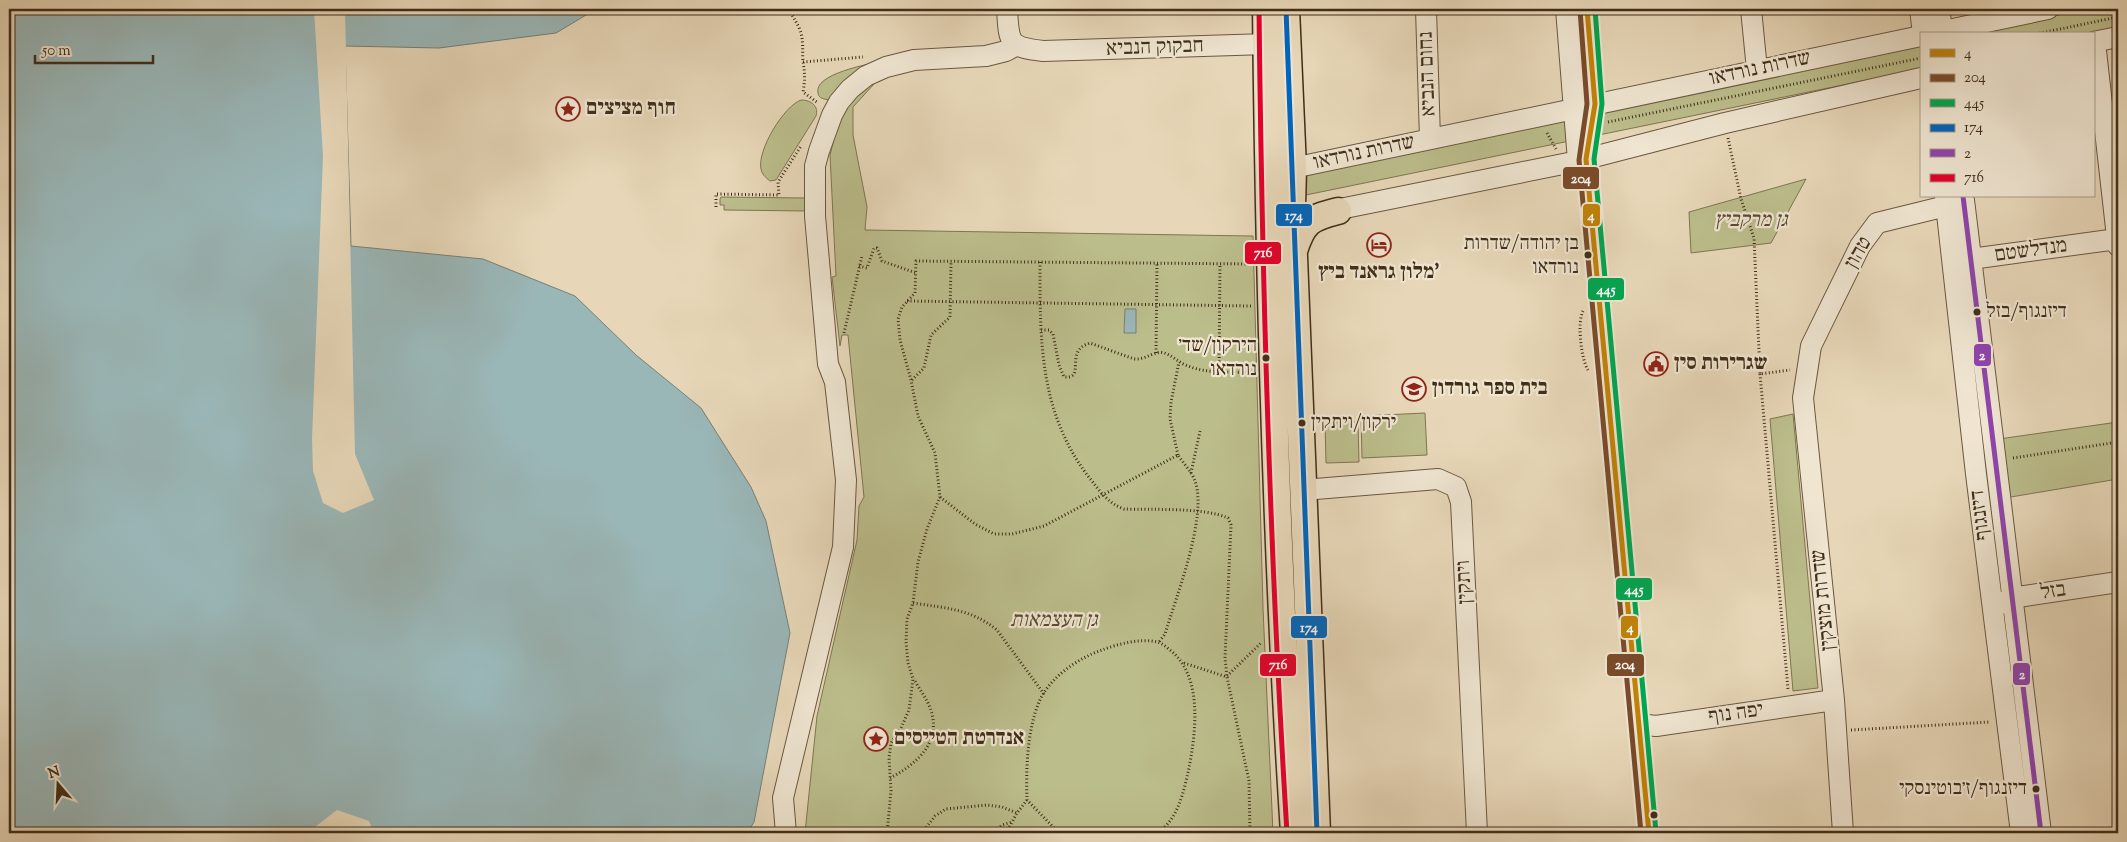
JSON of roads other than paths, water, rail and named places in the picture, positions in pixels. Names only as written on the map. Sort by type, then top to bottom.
[{"type":"main road","points":[[1266,9],[1277,49],[1293,168],[1292,208],[1317,833]]},
{"type":"main road","points":[[1286,9],[1277,49],[1269,182],[1283,665],[1294,833]]},
{"type":"main road","points":[[1294,252],[1299,235],[1307,223],[1317,217],[1338,211]]},
{"type":"street","points":[[786,833],[783,798],[843,547],[845,515],[846,480],[835,382],[828,364],[815,216],[815,166],[832,115],[850,89],[866,76],[886,67],[914,60],[948,56],[986,56],[1018,47],[1011,39],[1007,9]]},
{"type":"street","name":"נחום הנביא","points":[[1426,9],[1430,139]]},
{"type":"street","points":[[1566,9],[1573,109],[1582,160],[1649,833]]},
{"type":"street","points":[[1587,9],[1594,104],[1582,160],[1641,833]]},
{"type":"street","points":[[1751,9],[1757,70]]},
{"type":"street","points":[[1920,9],[1931,32]]},
{"type":"street","points":[[1933,32],[1939,9]]},
{"type":"street","name":"שדרות נורדאו","points":[[1941,32],[2048,9]]},
{"type":"street","name":"שדרות נורדאו","points":[[1269,182],[1293,168],[1920,36]]},
{"type":"street","points":[[2094,42],[2118,37]]},
{"type":"street","name":"מנדלשטם","points":[[1951,244],[1958,253],[1971,259],[2118,242],[2094,42]]},
{"type":"street","name":"חבקוק הנביא","points":[[1018,47],[1043,51],[1277,49]]},
{"type":"street","name":"שדרות נורדאו","points":[[1292,208],[1306,212],[1338,211],[1582,160],[1725,123],[1920,78]]},
{"type":"street","points":[[1269,182],[1280,197],[1292,208]]},
{"type":"street","points":[[1945,201],[1955,207],[1964,204]]},
{"type":"street","name":"דיזנגוף","points":[[1945,201],[2020,833]]},
{"type":"street","name":"טהון","points":[[1808,368],[1811,346],[1860,246],[1877,223],[1945,201]]},
{"type":"street","name":"דיזנגוף","points":[[1964,204],[2041,833]]},
{"type":"street","name":"שדרות מוצקין","points":[[1808,368],[1803,398],[1834,700],[1843,833]]},
{"type":"street","name":"ויתקין","points":[[1303,490],[1438,479],[1456,487],[1461,502],[1478,833]]},
{"type":"street","name":"בזל","points":[[1993,611],[2011,598],[2118,582]]},
{"type":"street","name":"יפה נוף","points":[[1638,724],[1656,726],[1834,700]]},
{"type":"water","points":[[9,9],[596,9],[556,33],[439,48],[345,46],[351,246],[483,259],[575,296],[636,355],[701,408],[751,487],[766,521],[790,633],[754,822],[747,833],[9,833]]},
{"type":"water","points":[[1125,309],[1136,309],[1136,333],[1124,333]]},
{"type":"place","name":"חוף מציצים","points":[[568,109]]},
{"type":"place","name":"מלון גראנד ביץ'","points":[[1379,245]]},
{"type":"place","name":"בן יהודה/שדרות נורדאו","points":[[1588,255]]},
{"type":"place","name":"דיזנגוף/בזל","points":[[1977,312]]},
{"type":"place","name":"הירקון/שד׳ נורדאו","points":[[1266,358]]},
{"type":"place","name":"שגרירות סין","points":[[1656,364]]},
{"type":"place","name":"בית ספר גורדון","points":[[1414,389]]},
{"type":"place","name":"ירקון/ויתקין","points":[[1302,423]]},
{"type":"place","name":"אנדרטת הטייסים","points":[[876,739]]},
{"type":"place","name":"דיזנגוף/ז׳בוטינסקי","points":[[2036,789]]},
{"type":"park label","name":"גן מרקביץ","points":[[1751,221]]},
{"type":"park label","name":"גן העצמאות","points":[[1054,621]]}]
